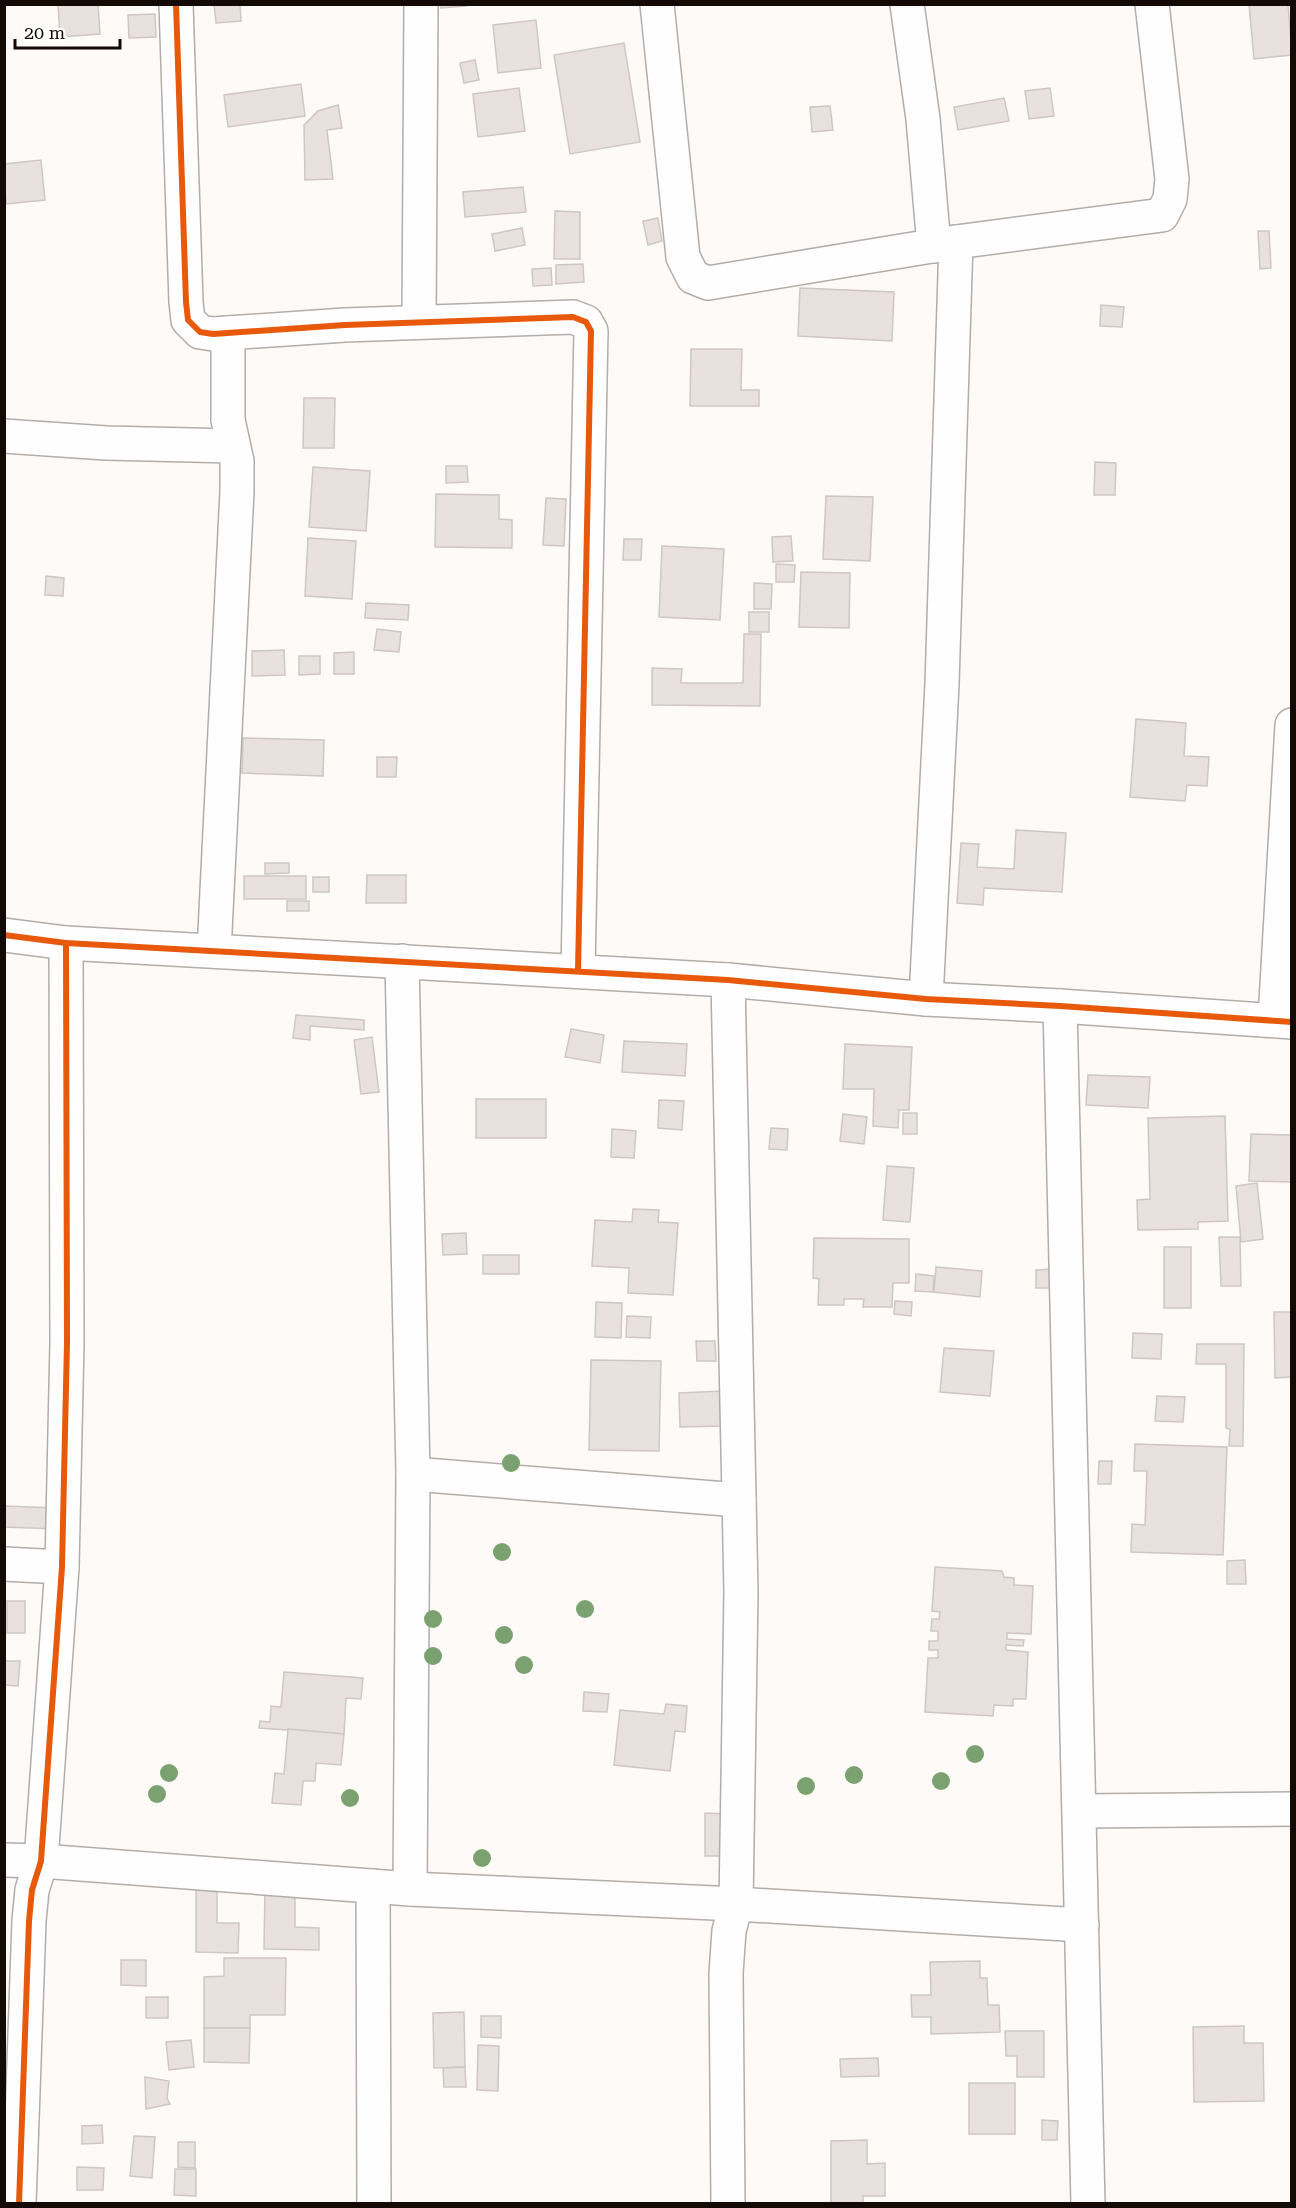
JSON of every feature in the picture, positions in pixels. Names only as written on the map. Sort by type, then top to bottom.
[{"type":"street","points":[[176,4],[188,320],[200,332],[213,334],[419,322],[573,317],[586,322],[591,332],[578,971]]},
{"type":"street","points":[[419,322],[421,4]]},
{"type":"street","points":[[657,4],[683,257],[693,278],[708,283],[945,244],[1162,215],[1170,199],[1172,179],[1152,4]]},
{"type":"street","points":[[906,4],[922,119],[945,244],[942,684],[926,999]]},
{"type":"street","points":[[214,951],[237,491],[237,461],[228,420],[228,333]]},
{"type":"street","points":[[4,436],[233,446]]},
{"type":"street","points":[[4,935],[66,943],[728,980],[926,999],[1283,1021],[1292,725]]},
{"type":"street","points":[[19,2204],[29,1921],[32,1890],[41,1861],[62,1567],[67,1342],[66,943]]},
{"type":"street","points":[[402,961],[413,1474],[410,1889]]},
{"type":"street","points":[[728,980],[741,1592],[736,1904],[729,1931],[726,1973],[728,2204]]},
{"type":"street","points":[[1060,1006],[1088,2204]]},
{"type":"street","points":[[413,1474],[739,1500]]},
{"type":"street","points":[[4,1564],[62,1567]]},
{"type":"street","points":[[1080,1811],[1292,1809]]},
{"type":"street","points":[[4,1860],[410,1889],[736,1904],[1082,1925]]},
{"type":"street","points":[[373,1886],[374,2204]]},
{"type":"building","points":[[58,4],[98,4],[100,34],[60,37]]},
{"type":"building","points":[[214,4],[246,4],[240,5],[241,21],[216,23]]},
{"type":"building","points":[[441,4],[466,4],[466,6],[441,8]]},
{"type":"building","points":[[1249,4],[1288,4],[1292,55],[1254,59]]},
{"type":"building","points":[[155,14],[156,37],[129,38],[128,15]]},
{"type":"building","points":[[536,20],[541,68],[498,73],[493,25]]},
{"type":"building","points":[[624,43],[640,142],[570,154],[554,55]]},
{"type":"building","points":[[475,60],[479,80],[464,83],[460,63]]},
{"type":"building","points":[[301,84],[305,116],[228,127],[224,95]]},
{"type":"building","points":[[519,88],[525,131],[478,137],[473,94]]},
{"type":"building","points":[[1050,88],[1054,116],[1029,119],[1025,91]]},
{"type":"building","points":[[1004,98],[1009,121],[958,130],[954,107]]},
{"type":"building","points":[[338,105],[342,128],[327,130],[333,179],[305,180],[304,125],[318,111]]},
{"type":"building","points":[[830,106],[833,130],[812,132],[810,107]]},
{"type":"building","points":[[41,160],[45,200],[6,204],[4,164]]},
{"type":"building","points":[[523,187],[526,212],[465,217],[463,192]]},
{"type":"building","points":[[555,211],[580,212],[580,259],[554,259]]},
{"type":"building","points":[[658,218],[662,241],[648,245],[643,221]]},
{"type":"building","points":[[522,228],[525,245],[495,251],[492,234]]},
{"type":"building","points":[[1258,231],[1269,231],[1271,268],[1260,269]]},
{"type":"building","points":[[583,264],[584,282],[556,284],[556,265]]},
{"type":"building","points":[[551,268],[552,285],[533,286],[532,269]]},
{"type":"building","points":[[800,288],[894,292],[892,341],[798,336]]},
{"type":"building","points":[[1101,305],[1124,307],[1122,327],[1100,326]]},
{"type":"building","points":[[691,349],[742,349],[741,390],[759,390],[759,406],[690,406]]},
{"type":"building","points":[[304,398],[335,398],[334,448],[303,448]]},
{"type":"building","points":[[1095,462],[1116,463],[1115,495],[1094,495]]},
{"type":"building","points":[[446,466],[467,466],[468,482],[446,483]]},
{"type":"building","points":[[313,467],[370,471],[366,531],[309,527]]},
{"type":"building","points":[[436,494],[499,495],[499,519],[512,520],[512,548],[435,547]]},
{"type":"building","points":[[826,496],[873,497],[870,561],[823,559]]},
{"type":"building","points":[[546,498],[566,499],[564,546],[543,545]]},
{"type":"building","points":[[791,536],[793,561],[773,562],[772,537]]},
{"type":"building","points":[[308,538],[356,541],[352,599],[305,596]]},
{"type":"building","points":[[624,539],[642,539],[641,560],[623,560]]},
{"type":"building","points":[[662,546],[724,549],[720,620],[659,617]]},
{"type":"building","points":[[776,564],[795,565],[794,582],[776,582]]},
{"type":"building","points":[[801,572],[850,573],[849,628],[799,627]]},
{"type":"building","points":[[46,576],[64,578],[63,596],[45,595]]},
{"type":"building","points":[[754,583],[772,584],[771,609],[754,609]]},
{"type":"building","points":[[366,603],[409,605],[408,620],[365,618]]},
{"type":"building","points":[[749,612],[769,612],[769,632],[749,632]]},
{"type":"building","points":[[377,629],[401,632],[399,652],[374,650]]},
{"type":"building","points":[[744,634],[761,634],[760,706],[652,705],[652,668],[682,669],[681,683],[743,683]]},
{"type":"building","points":[[284,650],[285,675],[252,676],[252,651]]},
{"type":"building","points":[[354,652],[354,674],[334,674],[334,653]]},
{"type":"building","points":[[299,656],[320,656],[320,674],[299,675]]},
{"type":"building","points":[[1136,719],[1186,723],[1184,756],[1209,757],[1207,786],[1187,785],[1185,801],[1130,797]]},
{"type":"building","points":[[243,738],[324,740],[323,776],[242,773]]},
{"type":"building","points":[[377,757],[397,757],[396,777],[377,777]]},
{"type":"building","points":[[1016,830],[1066,833],[1062,892],[984,888],[983,905],[957,903],[961,843],[979,844],[977,867],[1014,869]]},
{"type":"building","points":[[265,863],[289,863],[289,873],[265,874]]},
{"type":"building","points":[[367,875],[406,875],[406,903],[366,903]]},
{"type":"building","points":[[244,876],[306,876],[306,899],[244,899]]},
{"type":"building","points":[[313,877],[329,877],[329,892],[313,892]]},
{"type":"building","points":[[287,901],[309,901],[309,911],[287,911]]},
{"type":"building","points":[[296,1015],[364,1020],[364,1030],[310,1026],[310,1040],[293,1038]]},
{"type":"building","points":[[571,1029],[604,1035],[600,1063],[565,1057]]},
{"type":"building","points":[[372,1037],[379,1092],[361,1094],[354,1040]]},
{"type":"building","points":[[624,1041],[687,1044],[685,1076],[622,1072]]},
{"type":"building","points":[[845,1044],[912,1047],[909,1110],[899,1110],[898,1128],[873,1126],[874,1089],[843,1089]]},
{"type":"building","points":[[1088,1075],[1150,1077],[1148,1108],[1086,1105]]},
{"type":"building","points":[[476,1099],[546,1099],[546,1138],[476,1138]]},
{"type":"building","points":[[659,1100],[684,1101],[682,1130],[658,1128]]},
{"type":"building","points":[[903,1113],[917,1113],[917,1134],[903,1134]]},
{"type":"building","points":[[843,1114],[867,1117],[864,1144],[840,1141]]},
{"type":"building","points":[[1225,1116],[1228,1221],[1198,1222],[1198,1229],[1138,1230],[1137,1200],[1150,1199],[1148,1118]]},
{"type":"building","points":[[771,1128],[788,1129],[787,1150],[769,1149]]},
{"type":"building","points":[[612,1129],[636,1131],[634,1158],[611,1157]]},
{"type":"building","points":[[1251,1134],[1292,1135],[1292,1182],[1249,1181]]},
{"type":"building","points":[[887,1166],[914,1168],[910,1222],[883,1220]]},
{"type":"building","points":[[1257,1183],[1263,1239],[1241,1242],[1236,1186]]},
{"type":"building","points":[[633,1209],[659,1210],[658,1222],[678,1223],[673,1295],[628,1293],[629,1268],[592,1266],[595,1220],[632,1222]]},
{"type":"building","points":[[466,1233],[467,1254],[443,1255],[442,1234]]},
{"type":"building","points":[[1219,1237],[1240,1237],[1241,1286],[1221,1286]]},
{"type":"building","points":[[814,1238],[909,1239],[909,1283],[893,1283],[892,1307],[863,1307],[864,1299],[844,1299],[844,1305],[818,1305],[819,1279],[813,1278]]},
{"type":"building","points":[[1164,1247],[1191,1247],[1191,1308],[1164,1308]]},
{"type":"building","points":[[483,1255],[519,1255],[519,1274],[483,1274]]},
{"type":"building","points":[[936,1267],[982,1271],[980,1297],[934,1292]]},
{"type":"building","points":[[1053,1269],[1053,1288],[1036,1288],[1036,1270]]},
{"type":"building","points":[[916,1274],[934,1276],[933,1292],[915,1291]]},
{"type":"building","points":[[895,1301],[912,1302],[911,1316],[894,1314]]},
{"type":"building","points":[[596,1302],[622,1303],[621,1338],[595,1337]]},
{"type":"building","points":[[1274,1312],[1292,1312],[1292,1377],[1275,1378]]},
{"type":"building","points":[[627,1316],[651,1317],[650,1338],[626,1337]]},
{"type":"building","points":[[1133,1333],[1162,1334],[1161,1359],[1132,1358]]},
{"type":"building","points":[[696,1341],[715,1341],[716,1361],[697,1361]]},
{"type":"building","points":[[1197,1344],[1244,1344],[1243,1446],[1229,1446],[1230,1429],[1226,1428],[1226,1364],[1196,1364]]},
{"type":"building","points":[[944,1348],[994,1351],[990,1396],[940,1392]]},
{"type":"building","points":[[591,1360],[661,1361],[659,1451],[589,1450]]},
{"type":"building","points":[[723,1391],[725,1426],[680,1427],[679,1393]]},
{"type":"building","points":[[1157,1396],[1185,1397],[1183,1422],[1155,1421]]},
{"type":"building","points":[[1135,1444],[1227,1447],[1223,1555],[1131,1552],[1132,1524],[1145,1525],[1147,1471],[1134,1471]]},
{"type":"building","points":[[1099,1461],[1112,1461],[1111,1484],[1098,1484]]},
{"type":"building","points":[[4,1506],[57,1508],[56,1529],[4,1527]]},
{"type":"building","points":[[1245,1560],[1246,1584],[1227,1584],[1227,1561]]},
{"type":"building","points":[[935,1567],[1002,1571],[1004,1577],[1014,1578],[1014,1585],[1033,1586],[1031,1634],[1007,1633],[1007,1639],[1024,1640],[1023,1646],[1006,1645],[1006,1650],[1028,1652],[1026,1699],[1013,1699],[1013,1706],[994,1705],[993,1716],[925,1712],[928,1658],[938,1658],[938,1650],[929,1650],[929,1641],[938,1641],[938,1631],[931,1631],[932,1619],[939,1619],[940,1612],[932,1611]]},
{"type":"building","points":[[7,1601],[25,1601],[25,1633],[7,1633]]},
{"type":"building","points":[[4,1661],[20,1661],[18,1686],[4,1685]]},
{"type":"building","points":[[284,1672],[363,1678],[361,1699],[346,1698],[344,1734],[259,1728],[260,1721],[270,1722],[271,1706],[281,1707]]},
{"type":"building","points":[[584,1692],[609,1694],[607,1712],[583,1711]]},
{"type":"building","points":[[666,1704],[687,1706],[685,1732],[675,1731],[670,1771],[614,1765],[620,1710],[664,1714]]},
{"type":"building","points":[[288,1729],[344,1734],[341,1765],[316,1763],[315,1781],[303,1781],[301,1805],[272,1803],[275,1773],[284,1774]]},
{"type":"building","points":[[705,1813],[728,1814],[728,1856],[705,1856]]},
{"type":"building","points":[[196,1885],[217,1885],[217,1923],[239,1923],[238,1953],[196,1952]]},
{"type":"building","points":[[265,1888],[295,1888],[295,1927],[319,1928],[319,1950],[264,1949]]},
{"type":"building","points":[[224,1958],[286,1958],[285,2015],[250,2015],[250,2028],[204,2028],[204,1977],[224,1976]]},
{"type":"building","points":[[121,1960],[146,1960],[146,1986],[121,1985]]},
{"type":"building","points":[[980,1961],[980,1978],[987,1978],[988,2005],[999,2005],[1000,2032],[931,2034],[931,2017],[912,2017],[911,1995],[931,1995],[930,1962]]},
{"type":"building","points":[[146,1997],[168,1997],[168,2018],[146,2018]]},
{"type":"building","points":[[464,2012],[465,2067],[434,2068],[433,2013]]},
{"type":"building","points":[[481,2016],[501,2016],[501,2038],[481,2037]]},
{"type":"building","points":[[1244,2026],[1244,2043],[1263,2043],[1264,2101],[1194,2102],[1193,2027]]},
{"type":"building","points":[[204,2028],[250,2028],[249,2063],[204,2062]]},
{"type":"building","points":[[1005,2031],[1044,2031],[1044,2077],[1017,2077],[1017,2056],[1006,2056]]},
{"type":"building","points":[[191,2040],[194,2067],[169,2070],[166,2042]]},
{"type":"building","points":[[478,2045],[499,2046],[498,2091],[477,2090]]},
{"type":"building","points":[[878,2058],[879,2076],[841,2077],[840,2059]]},
{"type":"building","points":[[465,2067],[466,2087],[444,2087],[443,2068]]},
{"type":"building","points":[[145,2077],[169,2081],[167,2098],[170,2104],[146,2109]]},
{"type":"building","points":[[969,2083],[1015,2083],[1015,2134],[969,2134]]},
{"type":"building","points":[[1042,2120],[1058,2121],[1057,2140],[1042,2140]]},
{"type":"building","points":[[102,2125],[103,2143],[82,2144],[82,2126]]},
{"type":"building","points":[[134,2136],[155,2137],[152,2178],[130,2176]]},
{"type":"building","points":[[867,2140],[867,2164],[885,2163],[885,2196],[863,2196],[863,2204],[831,2204],[831,2141]]},
{"type":"building","points":[[178,2142],[195,2142],[195,2168],[178,2167]]},
{"type":"building","points":[[77,2167],[104,2168],[103,2190],[77,2190]]},
{"type":"building","points":[[175,2169],[196,2169],[196,2196],[174,2195]]},
{"type":"cycle path","points":[[176,4],[186,302],[188,320],[200,332],[213,334],[345,325],[573,317],[586,322],[591,331],[578,971]]},
{"type":"cycle path","points":[[4,935],[66,943],[728,980],[926,999],[1292,1022]]},
{"type":"cycle path","points":[[19,2204],[29,1921],[32,1890],[41,1861],[62,1567],[67,1342],[66,943]]}]
